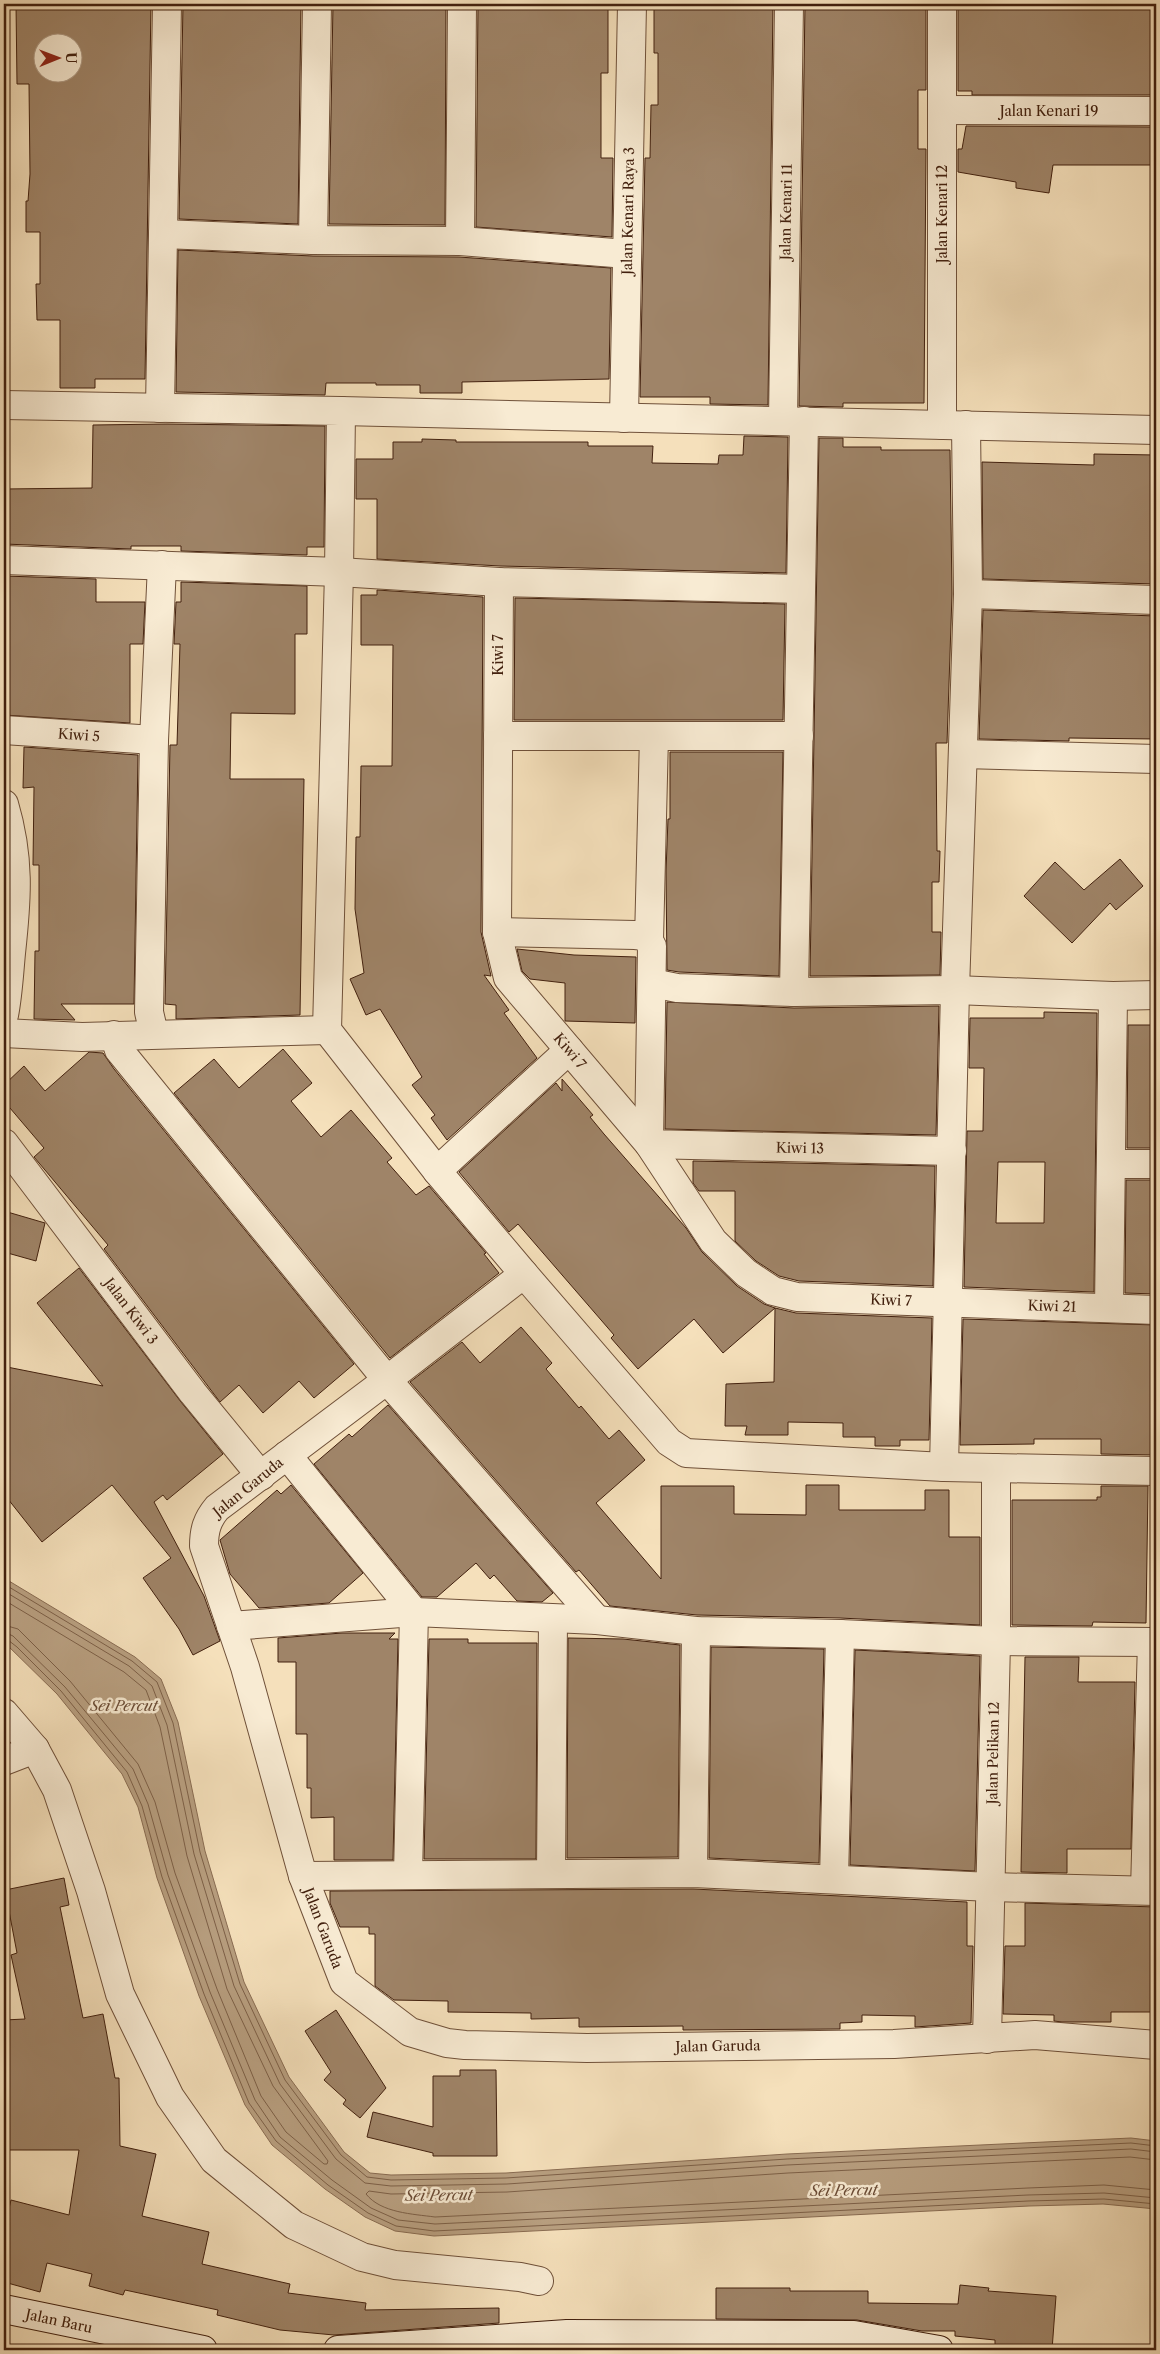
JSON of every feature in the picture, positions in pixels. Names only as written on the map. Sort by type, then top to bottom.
[{"type":"street","points":[[160,408],[167,4]]},
{"type":"street","points":[[312,240],[317,4]]},
{"type":"street","points":[[460,241],[462,4]]},
{"type":"street","name":"Jalan Kenari Raya 3","points":[[624,418],[632,4]]},
{"type":"street","name":"Jalan Kenari 11","points":[[788,4],[794,421],[801,589],[794,992]]},
{"type":"street","name":"Jalan Kenari 12","points":[[942,4],[942,110],[954,425],[968,594],[955,990],[944,1466]]},
{"type":"street","name":"Jalan Kenari 19","points":[[942,110],[1156,111]]},
{"type":"street","points":[[163,234],[312,240],[460,241],[628,254]]},
{"type":"street","points":[[4,405],[1156,430]]},
{"type":"street","points":[[341,411],[339,572],[327,1030],[437,1171],[524,1274],[669,1442],[686,1453],[996,1468],[1156,1471]]},
{"type":"street","points":[[4,560],[339,572],[499,582],[801,589]]},
{"type":"street","points":[[154,1034],[149,1012],[154,740],[162,565]]},
{"type":"street","name":"Kiwi 7","points":[[499,582],[497,932],[508,978],[649,1144],[713,1240],[746,1273],[773,1291],[797,1297],[948,1302]]},
{"type":"street","points":[[968,594],[1156,600]]},
{"type":"street","name":"Kiwi 5","points":[[4,730],[154,740]]},
{"type":"street","points":[[498,736],[799,736]]},
{"type":"street","points":[[649,940],[654,736]]},
{"type":"street","points":[[963,754],[1156,759]]},
{"type":"street","points":[[4,804],[12,830],[16,862],[15,913],[4,1015]]},
{"type":"street","points":[[497,932],[636,935],[645,936],[649,940],[652,946],[649,1144]]},
{"type":"street","points":[[652,983],[677,988],[794,992],[955,990],[1113,996],[1156,995]]},
{"type":"street","points":[[1109,1308],[1113,996]]},
{"type":"street","points":[[4,1033],[82,1037],[327,1030]]},
{"type":"street","points":[[114,1036],[119,1050],[387,1380],[597,1620]]},
{"type":"street","points":[[437,1171],[569,1050]]},
{"type":"street","name":"Jalan Kiwi 3","points":[[4,1143],[193,1393],[261,1476]]},
{"type":"street","name":"Kiwi 13","points":[[649,1144],[952,1151]]},
{"type":"street","points":[[1112,1164],[1156,1164]]},
{"type":"street","name":"Jalan Garuda","points":[[524,1274],[217,1508],[208,1519],[204,1532],[204,1546],[246,1667],[303,1876],[344,1982],[410,2032],[447,2043],[587,2048],[894,2044],[987,2039],[1035,2034],[1156,2045]]},
{"type":"street","name":"Kiwi 21","points":[[948,1302],[1156,1310]]},
{"type":"street","points":[[287,1455],[414,1612],[408,1875]]},
{"type":"street","name":"Jalan Pelikan 12","points":[[987,2039],[996,1641],[996,1468]]},
{"type":"street","points":[[231,1626],[414,1612],[597,1620],[696,1631],[840,1634],[996,1641],[1154,1642],[1151,1890],[991,1888],[693,1873],[303,1876]]},
{"type":"street","points":[[551,1874],[553,1619]]},
{"type":"street","points":[[693,1873],[696,1631]]},
{"type":"street","points":[[834,1880],[840,1634]]},
{"type":"street","points":[[4,1713],[35,1750],[57,1790],[91,1892],[120,1994],[170,2097],[214,2160],[294,2224],[362,2257],[395,2265],[520,2277],[539,2281]]},
{"type":"street","points":[[4,1760],[35,1750]]},
{"type":"street","name":"Jalan Baru","points":[[4,2309],[203,2350]]},
{"type":"street","points":[[338,2350],[567,2334],[854,2343],[940,2350]]},
{"type":"water","name":"Sei Percut","points":[[4,1578],[135,1657],[161,1679],[178,1722],[205,1851],[244,1982],[289,2077],[344,2152],[370,2173],[391,2175],[506,2173],[787,2154],[1131,2138],[1156,2141],[1156,2209],[1103,2204],[1029,2206],[434,2236],[395,2231],[365,2217],[325,2189],[272,2145],[245,2105],[199,1996],[157,1878],[138,1807],[122,1774],[57,1694],[4,1642]]},
{"type":"building","points":[[16,4],[151,4],[145,379],[95,379],[95,388],[60,388],[60,320],[37,320],[36,284],[40,284],[40,232],[26,232],[26,201],[28,201],[30,174],[29,84],[17,84]]},
{"type":"building","points":[[183,4],[301,4],[298,224],[179,219]]},
{"type":"building","points":[[333,4],[446,4],[445,225],[329,224]]},
{"type":"building","points":[[478,4],[608,4],[608,73],[601,73],[601,158],[613,158],[612,237],[476,227]]},
{"type":"building","points":[[773,4],[768,405],[710,404],[710,397],[640,397],[645,158],[650,158],[651,105],[658,105],[658,53],[654,53],[654,5]]},
{"type":"building","points":[[805,4],[926,4],[926,90],[918,90],[918,149],[926,149],[924,403],[843,403],[843,407],[799,406]]},
{"type":"building","points":[[958,4],[1156,4],[1156,95],[972,95],[972,91],[958,91]]},
{"type":"building","points":[[966,126],[1156,127],[1156,165],[1053,165],[1049,193],[1016,188],[1016,182],[958,172],[958,149],[962,149]]},
{"type":"building","points":[[178,250],[313,256],[459,257],[611,268],[609,379],[462,382],[462,393],[420,393],[420,385],[376,385],[376,383],[326,383],[325,395],[176,392]]},
{"type":"building","points":[[93,425],[325,426],[324,547],[307,547],[307,555],[181,551],[181,546],[131,546],[131,549],[4,544],[4,489],[92,488]]},
{"type":"building","points":[[744,436],[788,437],[786,573],[500,566],[377,559],[377,499],[356,499],[356,459],[393,459],[393,442],[422,442],[422,439],[456,440],[456,442],[588,442],[588,446],[653,446],[652,463],[718,464],[719,455],[743,455]]},
{"type":"building","points":[[819,438],[843,438],[843,447],[881,447],[881,450],[950,450],[952,594],[947,743],[936,743],[937,851],[940,851],[939,882],[932,882],[932,932],[941,932],[940,975],[810,976]]},
{"type":"building","points":[[1094,454],[1156,455],[1156,584],[983,579],[982,462],[1094,465]]},
{"type":"building","points":[[4,576],[96,579],[96,602],[145,602],[143,644],[130,644],[130,723],[4,715]]},
{"type":"building","points":[[181,582],[307,586],[307,634],[295,634],[295,714],[231,713],[230,779],[304,779],[300,1015],[176,1019],[176,1005],[165,1004],[170,745],[177,745],[180,644],[174,644],[176,602],[181,602]]},
{"type":"building","points":[[377,590],[483,597],[481,932],[491,976],[484,975],[509,1010],[504,1013],[537,1058],[447,1140],[431,1118],[435,1115],[412,1085],[422,1077],[380,1009],[366,1015],[350,979],[364,973],[355,909],[356,837],[360,837],[361,766],[392,766],[393,645],[361,645],[361,595],[377,595]]},
{"type":"building","points":[[515,598],[785,604],[783,720],[514,720]]},
{"type":"building","points":[[983,610],[1156,616],[1156,739],[1069,738],[1069,741],[979,739]]},
{"type":"building","points":[[24,747],[138,755],[134,1004],[61,1004],[75,1020],[34,1019],[35,951],[39,951],[39,865],[33,865],[34,787],[23,788]]},
{"type":"building","points":[[670,752],[783,752],[779,976],[667,970],[666,871],[668,819],[670,819]]},
{"type":"building","points":[[1120,859],[1143,886],[1116,910],[1110,903],[1072,943],[1024,896],[1055,862],[1084,890]]},
{"type":"building","points":[[517,949],[574,955],[636,957],[635,1023],[565,1021],[565,983],[530,979],[522,971]]},
{"type":"building","points":[[667,1002],[794,1008],[939,1006],[936,1135],[665,1129]]},
{"type":"building","points":[[1044,1012],[1097,1013],[1094,1292],[964,1287],[967,1131],[983,1131],[984,1068],[969,1068],[970,1018],[1044,1018]],"holes":[[[998,1162],[1045,1162],[1044,1223],[996,1223]]]},
{"type":"building","points":[[1128,1025],[1156,1025],[1156,1148],[1127,1148]]},
{"type":"building","points":[[283,1049],[312,1083],[291,1101],[321,1137],[351,1110],[392,1158],[387,1162],[416,1195],[429,1186],[486,1253],[484,1254],[499,1273],[390,1358],[174,1093],[214,1059],[239,1088]]},
{"type":"building","points":[[89,1052],[103,1053],[354,1364],[314,1398],[299,1381],[263,1413],[239,1385],[220,1402],[104,1249],[108,1245],[34,1157],[44,1148],[4,1101],[4,1085],[24,1066],[45,1091]]},
{"type":"building","points":[[562,1079],[593,1115],[590,1117],[604,1134],[686,1228],[702,1252],[737,1286],[764,1304],[775,1308],[723,1353],[694,1319],[638,1369],[611,1338],[614,1335],[518,1224],[509,1232],[459,1172],[556,1083],[562,1091]]},
{"type":"building","points":[[693,1161],[935,1166],[933,1286],[799,1281],[779,1276],[756,1261],[735,1241],[735,1191],[699,1191],[693,1183]]},
{"type":"building","points":[[1126,1180],[1156,1180],[1156,1294],[1125,1293]]},
{"type":"building","points":[[4,1211],[45,1223],[36,1261],[4,1252]]},
{"type":"building","points":[[79,1268],[223,1454],[167,1500],[163,1495],[154,1502],[204,1596],[220,1641],[193,1655],[179,1629],[143,1578],[171,1558],[112,1485],[42,1542],[4,1494],[4,1386],[7,1367],[103,1386],[37,1303]]},
{"type":"building","points":[[775,1308],[796,1313],[932,1318],[929,1440],[900,1440],[900,1446],[875,1446],[875,1437],[843,1437],[843,1423],[788,1422],[788,1435],[745,1435],[747,1426],[725,1426],[726,1384],[774,1382]]},
{"type":"building","points":[[963,1319],[1156,1325],[1156,1455],[1101,1454],[1101,1439],[1034,1439],[1034,1444],[960,1445]]},
{"type":"building","points":[[521,1327],[552,1363],[546,1369],[579,1408],[581,1406],[609,1439],[619,1430],[645,1460],[596,1503],[661,1579],[661,1486],[734,1486],[734,1514],[806,1515],[806,1485],[839,1485],[839,1510],[925,1510],[925,1490],[949,1490],[949,1537],[980,1537],[980,1625],[840,1618],[697,1615],[610,1606],[579,1570],[576,1572],[410,1382],[462,1342],[480,1363]]},
{"type":"building","points":[[388,1405],[553,1593],[542,1602],[517,1601],[494,1575],[490,1579],[476,1563],[437,1597],[422,1597],[314,1464],[349,1434],[352,1437]]},
{"type":"building","points":[[291,1485],[363,1573],[329,1603],[259,1608],[230,1574],[220,1540],[277,1490],[281,1494]]},
{"type":"building","points":[[1101,1486],[1148,1486],[1146,1623],[1093,1622],[1092,1626],[1012,1625],[1012,1500],[1097,1500],[1097,1497],[1101,1497]]},
{"type":"building","points":[[342,1633],[395,1633],[389,1639],[398,1639],[393,1860],[334,1860],[334,1817],[311,1818],[311,1788],[307,1788],[307,1734],[296,1734],[296,1662],[278,1662],[278,1638]]},
{"type":"building","points":[[568,1638],[623,1639],[680,1645],[678,1857],[567,1858]]},
{"type":"building","points":[[429,1639],[468,1639],[468,1643],[537,1643],[536,1859],[424,1859]]},
{"type":"building","points":[[711,1647],[824,1649],[819,1863],[709,1858]]},
{"type":"building","points":[[855,1650],[980,1656],[975,1871],[850,1865]]},
{"type":"building","points":[[1025,1657],[1079,1657],[1078,1682],[1135,1682],[1131,1849],[1067,1849],[1067,1873],[1021,1872]]},
{"type":"building","points":[[64,1878],[69,1905],[60,1907],[83,2018],[103,2014],[115,2078],[119,2078],[120,2146],[156,2154],[142,2216],[209,2232],[202,2264],[290,2284],[288,2293],[366,2303],[365,2310],[499,2308],[499,2323],[334,2335],[280,2330],[217,2315],[218,2310],[125,2290],[123,2295],[89,2286],[92,2274],[47,2263],[40,2292],[4,2282],[4,2229],[11,2200],[69,2215],[79,2150],[4,2150],[4,2020],[25,2019],[11,1955],[17,1953],[5,1890]]},
{"type":"building","points":[[693,1889],[967,1902],[967,1946],[973,1946],[971,2023],[915,2027],[915,2016],[862,2015],[862,2022],[840,2023],[840,2029],[683,2030],[683,2026],[579,2027],[579,2018],[531,2019],[531,2013],[448,2012],[448,2001],[394,2000],[375,1986],[375,1934],[369,1934],[369,1927],[340,1927],[330,1903],[330,1891]]},
{"type":"building","points":[[1025,1903],[1156,1907],[1154,2012],[1111,2012],[1111,2022],[1062,2022],[1054,2021],[1054,2015],[1003,2014],[1005,1946],[1025,1946]]},
{"type":"building","points":[[336,2010],[386,2088],[360,2118],[343,2104],[346,2100],[324,2080],[331,2072],[305,2031]]},
{"type":"building","points":[[460,2070],[496,2070],[497,2156],[433,2156],[433,2153],[367,2137],[373,2112],[433,2127],[433,2076],[460,2076]]},
{"type":"building","points":[[960,2285],[989,2288],[988,2291],[1056,2296],[1052,2350],[995,2347],[995,2340],[955,2336],[955,2331],[922,2331],[857,2320],[716,2319],[716,2288],[790,2288],[790,2291],[868,2291],[868,2303],[958,2304]]}]
